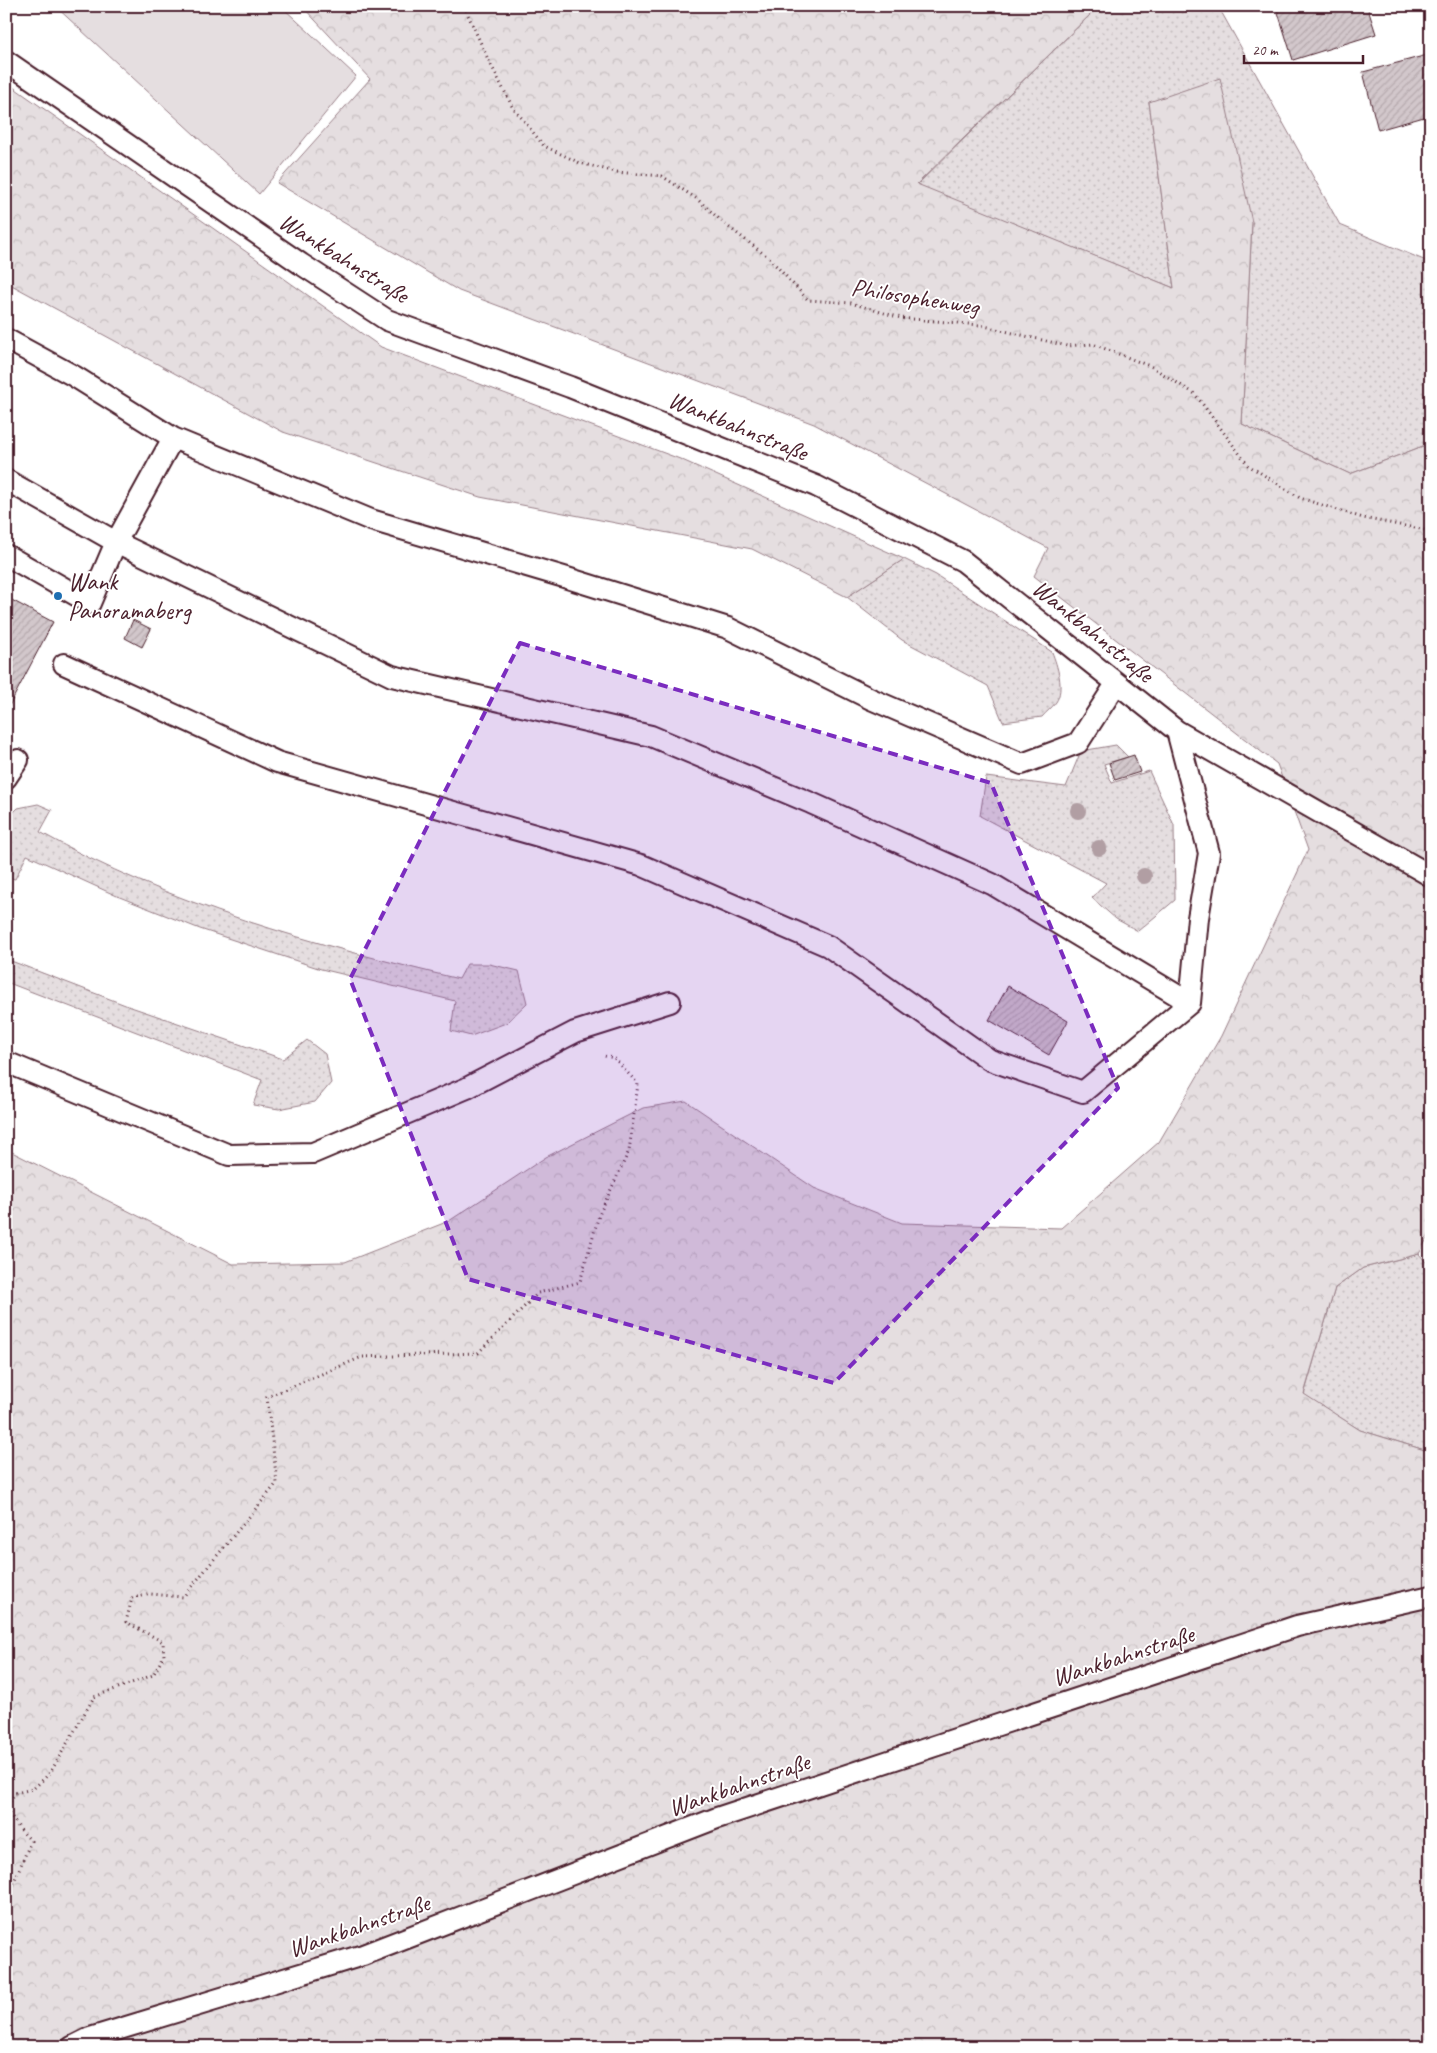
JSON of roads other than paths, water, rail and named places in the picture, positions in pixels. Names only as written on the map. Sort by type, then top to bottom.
[{"type":"lane","name":"Wankbahnstraße","points":[[6,61],[300,264],[387,320],[570,387],[816,486],[963,561],[1177,731],[1431,876]]},
{"type":"lane","points":[[6,339],[74,376],[173,438],[371,520],[728,628],[871,699],[1022,764],[1078,743],[1116,684]]},
{"type":"lane","points":[[6,555],[90,603],[116,542],[173,438]]},
{"type":"lane","points":[[6,480],[116,542],[392,676],[651,736],[811,803],[992,884],[1190,1004]]},
{"type":"lane","points":[[64,664],[277,762],[641,865],[828,946],[990,1060],[1084,1092],[1190,1004],[1198,918],[1209,853],[1177,731]]},
{"type":"lane","points":[[6,778],[18,760]]},
{"type":"lane","points":[[6,1062],[229,1155],[314,1153],[467,1088],[576,1032],[670,1002]]},
{"type":"lane","name":"Wankbahnstraße","points":[[72,2047],[90,2038],[363,1956],[726,1815],[1297,1626],[1431,1596]]},
{"type":"place","name":"Wank Panoramaberg","points":[[58,596]]}]
